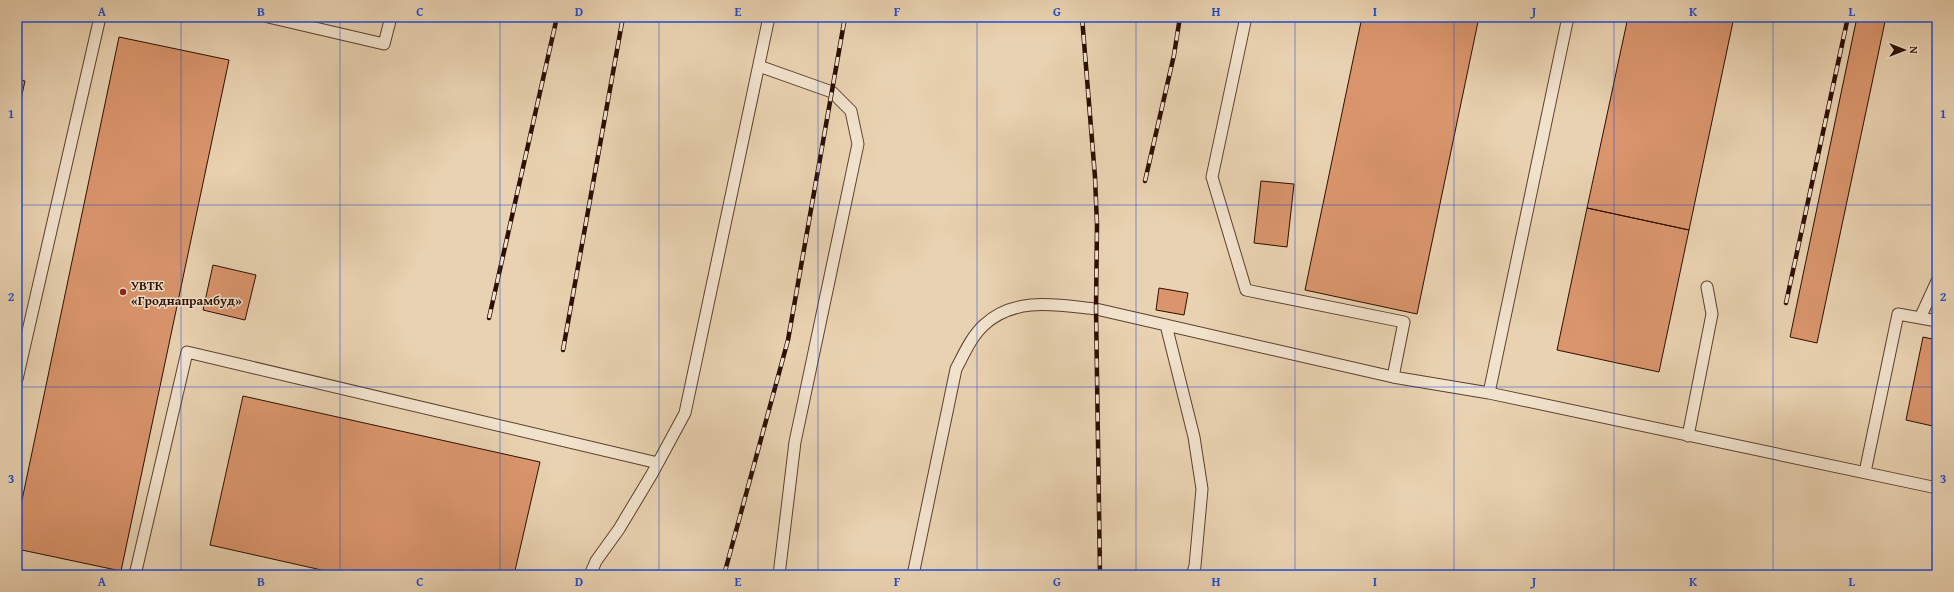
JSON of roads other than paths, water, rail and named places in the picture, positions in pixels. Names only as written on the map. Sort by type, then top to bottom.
[{"type":"lane","points":[[17,379],[100,17]]},
{"type":"lane","points":[[268,17],[384,44],[391,17]]},
{"type":"lane","points":[[590,575],[596,560],[619,529],[685,414],[769,17]]},
{"type":"lane","points":[[1246,17],[1212,177],[1246,290],[1404,322],[1393,377]]},
{"type":"lane","points":[[1490,393],[1568,17]]},
{"type":"lane","points":[[759,66],[832,92],[851,111],[858,144],[795,442],[780,575]]},
{"type":"lane","points":[[1920,318],[1937,281]]},
{"type":"lane","points":[[1688,436],[1712,314],[1707,286]]},
{"type":"lane","points":[[913,575],[956,369],[970,343],[984,325],[1004,312],[1024,305],[1048,304],[1096,309],[1393,377],[1490,393],[1937,488]]},
{"type":"lane","points":[[1865,472],[1898,314],[1937,321]]},
{"type":"lane","points":[[1166,324],[1194,437],[1202,490],[1195,572]]},
{"type":"lane","points":[[135,575],[187,352],[658,463]]},
{"type":"railway","points":[[489,318],[557,17]]},
{"type":"railway","points":[[563,350],[623,17]]},
{"type":"railway","points":[[724,575],[788,340],[845,17]]},
{"type":"railway","points":[[1082,17],[1095,177],[1097,225],[1096,309],[1100,575]]},
{"type":"railway","points":[[1145,181],[1174,55],[1180,17]]},
{"type":"railway","points":[[1786,303],[1848,17]]},
{"type":"place","name":"УВТК «Гроднапрамбуд»","points":[[123,292]]}]
